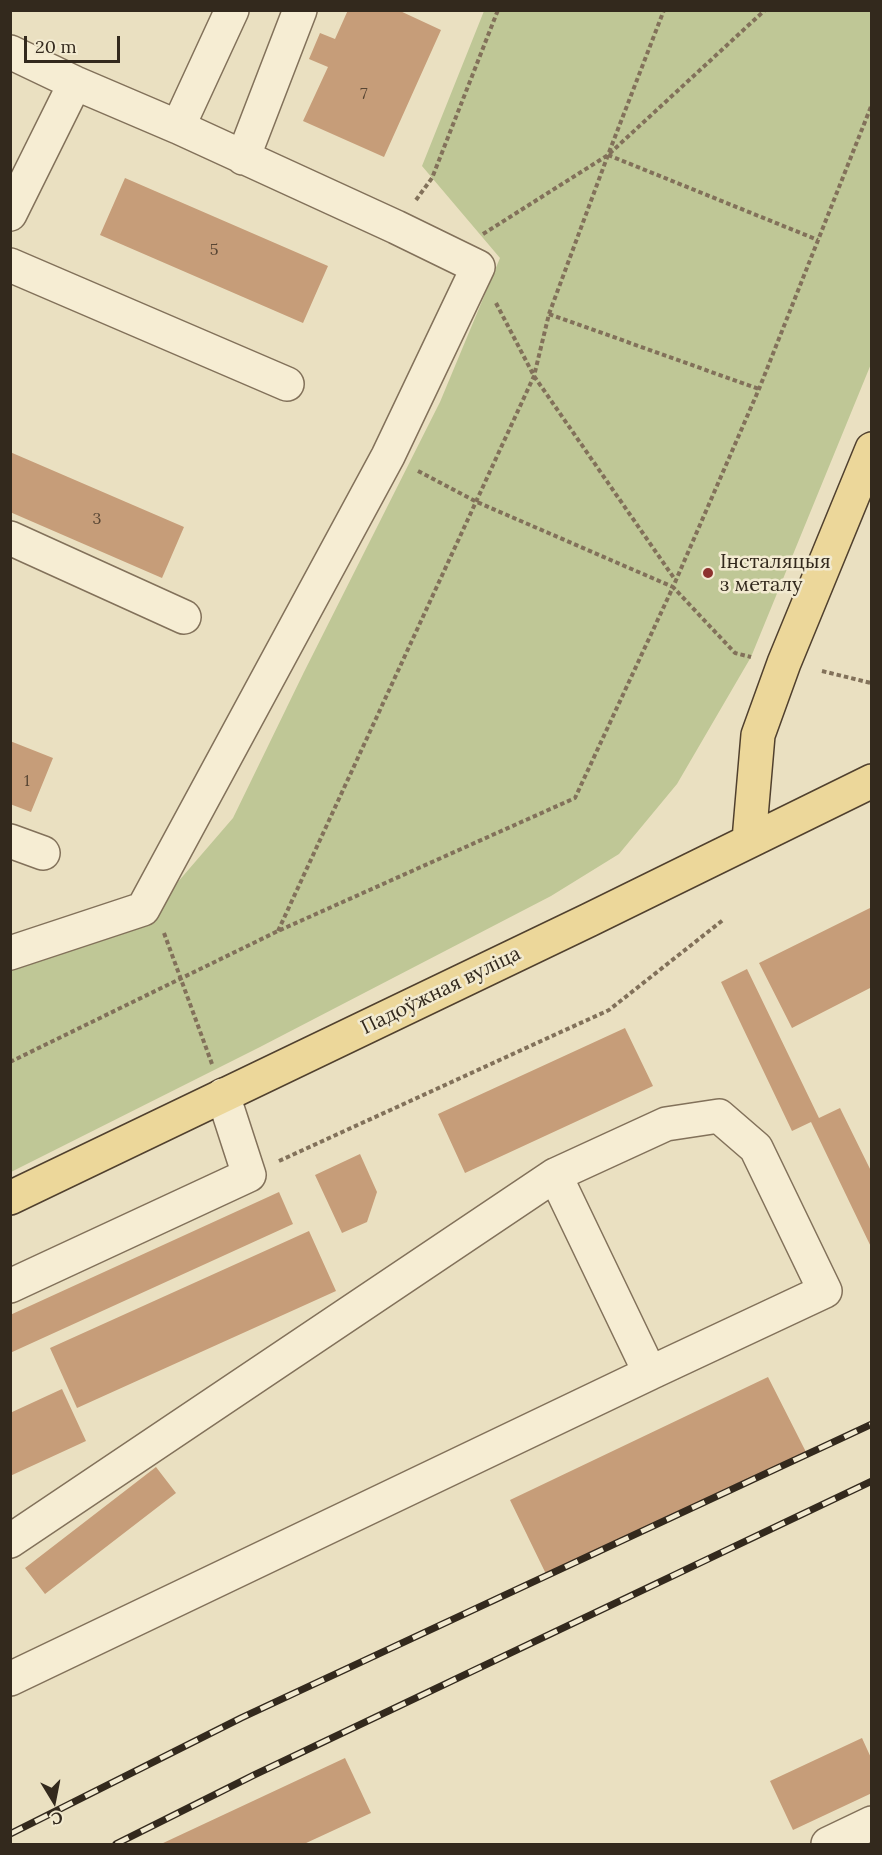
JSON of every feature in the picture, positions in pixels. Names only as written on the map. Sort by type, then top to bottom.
[{"type":"main road","points":[[749,840],[758,735],[784,663],[872,449]]},
{"type":"main road","name":"Падоўжная вуліца","points":[[10,1198],[578,926],[872,781]]},
{"type":"street","points":[[178,127],[232,10]]},
{"type":"street","points":[[243,158],[300,10]]},
{"type":"street","points":[[10,52],[396,227],[479,251],[388,456],[143,909],[10,953]]},
{"type":"street","points":[[10,214],[75,83]]},
{"type":"street","points":[[10,265],[287,384]]},
{"type":"street","points":[[10,538],[184,617]]},
{"type":"street","points":[[10,841],[43,853]]},
{"type":"street","points":[[10,1286],[249,1175],[223,1095]]},
{"type":"street","points":[[10,1541],[555,1175],[666,1124],[718,1116],[756,1148],[825,1291],[10,1679]]},
{"type":"street","points":[[555,1175],[650,1373]]},
{"type":"street","points":[[828,1845],[872,1823]]},
{"type":"path","points":[[396,227],[432,178],[498,10]]},
{"type":"path","points":[[278,931],[534,376],[549,314],[664,10]]},
{"type":"path","points":[[676,582],[534,376],[479,251],[608,155],[765,10]]},
{"type":"path","points":[[10,1062],[278,931],[575,798],[676,582],[759,389],[872,104]]},
{"type":"path","points":[[608,155],[818,240]]},
{"type":"path","points":[[549,314],[759,389]]},
{"type":"path","points":[[388,456],[477,502],[673,587],[735,653],[751,657]]},
{"type":"path","points":[[822,671],[871,683]]},
{"type":"path","points":[[150,896],[182,978],[223,1095]]},
{"type":"path","points":[[249,1175],[609,1010],[723,920]]},
{"type":"green space","points":[[484,11],[871,11],[871,364],[751,657],[677,784],[619,854],[551,896],[260,1047],[11,1172],[11,966],[158,905],[233,818],[440,402],[500,258],[422,166]]},
{"type":"building","points":[[348,10],[398,10],[441,30],[384,157],[303,121],[328,67],[309,59],[320,33],[335,39]]},
{"type":"building","points":[[125,178],[328,266],[303,323],[100,235]]},
{"type":"building","points":[[10,452],[184,527],[162,578],[10,512]]},
{"type":"building","points":[[10,741],[53,758],[31,812],[10,804]]},
{"type":"building","points":[[872,907],[872,987],[792,1028],[759,963]]},
{"type":"building","points":[[747,969],[819,1118],[840,1108],[872,1173],[872,1249],[811,1122],[792,1131],[721,982]]},
{"type":"building","points":[[625,1028],[653,1086],[465,1173],[438,1114]]},
{"type":"building","points":[[360,1154],[377,1192],[367,1222],[342,1233],[315,1175]]},
{"type":"building","points":[[279,1192],[293,1224],[10,1353],[10,1315]]},
{"type":"building","points":[[309,1231],[336,1291],[77,1408],[50,1348]]},
{"type":"building","points":[[768,1377],[806,1452],[546,1574],[510,1500]]},
{"type":"building","points":[[62,1389],[86,1441],[10,1476],[10,1413]]},
{"type":"building","points":[[156,1467],[176,1493],[45,1594],[25,1568]]},
{"type":"building","points":[[862,1738],[872,1760],[872,1793],[793,1830],[770,1781]]},
{"type":"building","points":[[345,1758],[371,1813],[304,1844],[161,1844]]},
{"type":"railway","points":[[10,1834],[241,1718],[872,1424]]},
{"type":"railway","points":[[116,1844],[254,1775],[872,1481]]},
{"type":"place","name":"Інсталяцыя з металу","points":[[708,573]]}]
